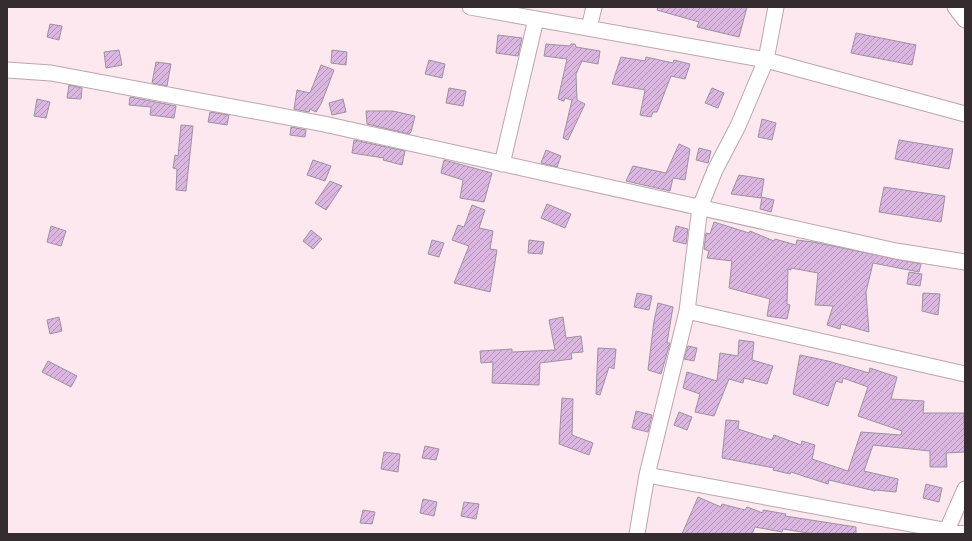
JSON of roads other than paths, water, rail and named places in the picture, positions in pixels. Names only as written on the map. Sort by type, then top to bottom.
[{"type":"street","points":[[470,7],[766,60],[965,114]]},
{"type":"street","points":[[589,28],[594,7]]},
{"type":"street","points":[[637,534],[647,475],[687,311],[700,207],[715,170],[738,126],[766,60],[776,7]]},
{"type":"street","points":[[955,7],[965,20]]},
{"type":"street","points":[[502,164],[536,19]]},
{"type":"street","points":[[7,70],[51,73],[324,124],[896,251],[965,262]]},
{"type":"street","points":[[687,311],[965,374]]},
{"type":"street","points":[[647,475],[965,534]]},
{"type":"street","points":[[947,530],[965,489]]}]
